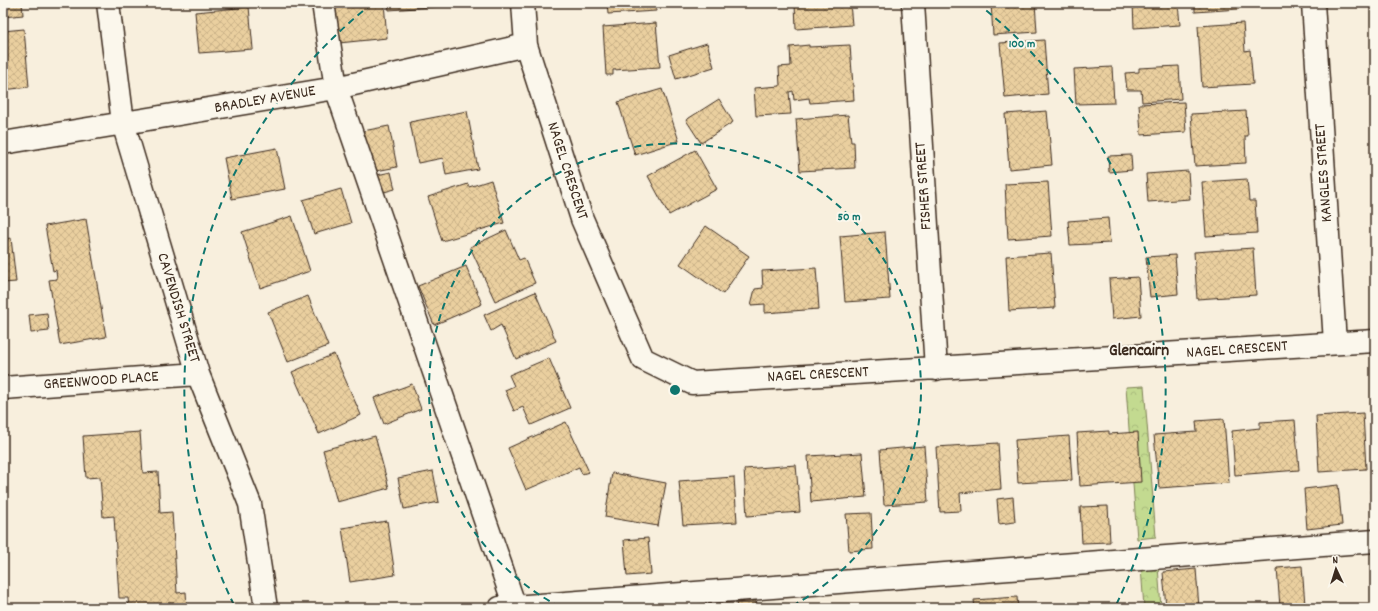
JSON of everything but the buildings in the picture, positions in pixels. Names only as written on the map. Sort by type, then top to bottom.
[{"type":"street","name":"CAVENDISH STREET","points":[[108,3],[123,124],[198,374],[250,504],[266,608]]},
{"type":"street","points":[[323,3],[336,88],[507,608],[1375,541]]},
{"type":"street","name":"NAGEL CRESCENT","points":[[523,3],[526,45],[582,219],[643,359],[692,383],[1375,341]]},
{"type":"street","name":"FISHER STREET","points":[[913,3],[936,368]]},
{"type":"street","name":"KANGLES STREET","points":[[1313,3],[1335,343]]},
{"type":"street","name":"BRADLEY AVENUE","points":[[3,143],[336,88],[526,45]]},
{"type":"street","name":"GREENWOOD PLACE","points":[[3,388],[198,374]]},
{"type":"green space","points":[[1144,386],[1156,537],[1137,539],[1126,387]]},
{"type":"green space","points":[[1158,566],[1161,608],[1144,608],[1141,567]]},
{"type":"district","name":"Glencairn","points":[[1139,352]]}]
